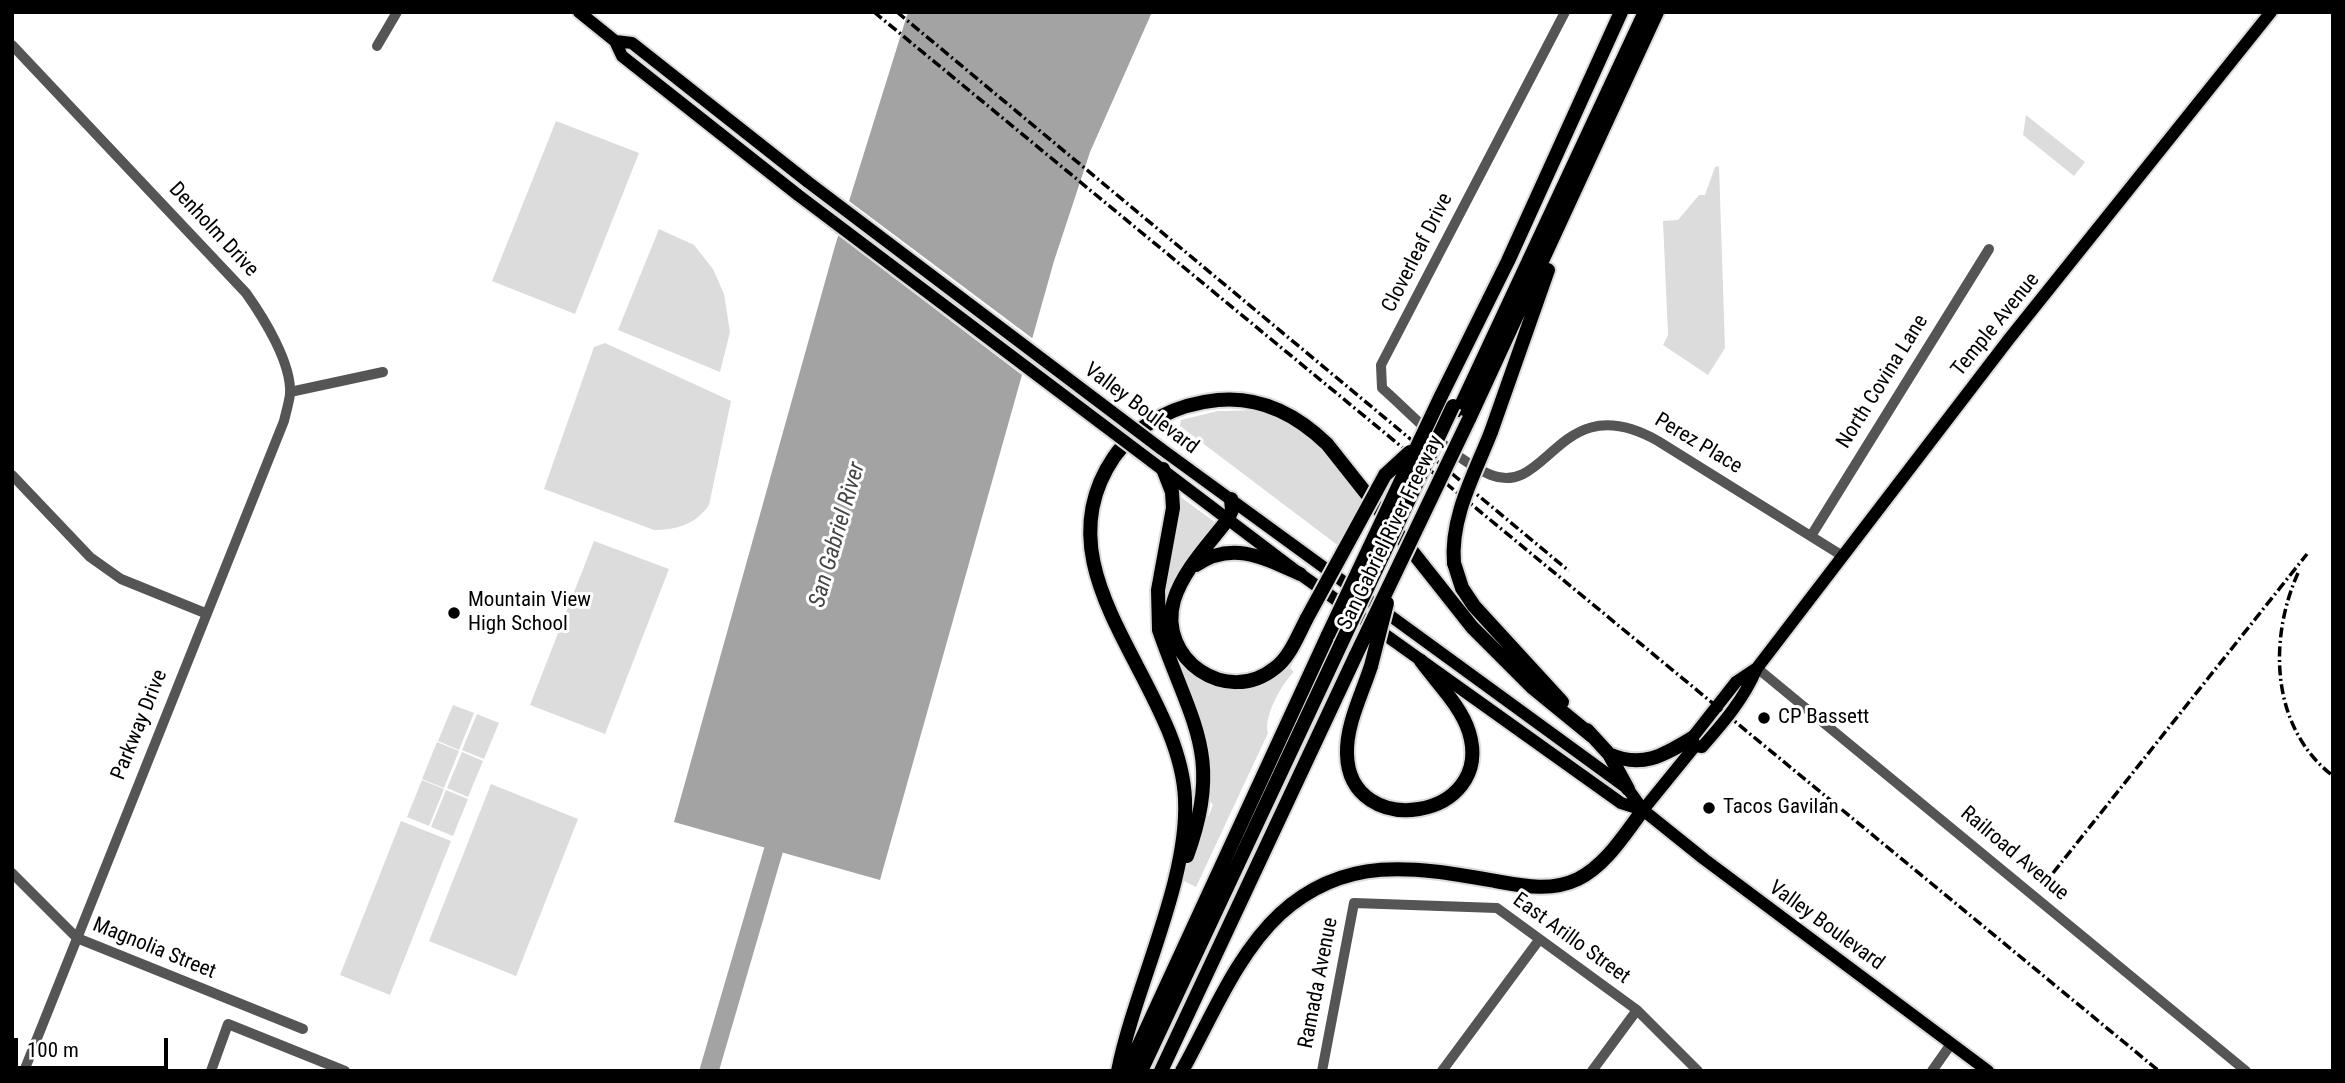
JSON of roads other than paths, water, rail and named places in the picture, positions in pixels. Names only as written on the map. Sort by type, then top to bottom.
[{"type":"highway","name":"San Gabriel River Freeway","points":[[1127,1071],[1416,446],[1508,261],[1621,12]]},
{"type":"highway","points":[[1460,412],[1638,12]]},
{"type":"highway","points":[[1149,1071],[1460,412],[1644,12]]},
{"type":"highway","name":"San Gabriel River Freeway","points":[[1161,1071],[1348,649],[1396,567],[1460,412],[1576,193],[1657,12]]},
{"type":"highway","points":[[1576,193],[1491,432],[1460,510],[1453,538],[1454,563],[1462,588],[1474,606],[1609,754],[1628,789]]},
{"type":"highway","points":[[1165,910],[1183,839],[1183,778],[1161,711],[1101,590],[1095,573],[1090,536],[1095,497],[1109,465],[1130,438],[1165,414],[1196,403],[1238,400],[1273,408],[1302,422],[1327,444],[1479,636],[1532,687],[1592,736]]},
{"type":"highway","points":[[1231,499],[1232,510],[1228,519],[1192,568],[1175,597],[1171,624],[1181,653],[1190,664],[1213,678],[1240,682],[1264,676],[1278,667],[1288,654],[1385,475],[1416,446]]},
{"type":"highway","points":[[1118,1071],[1127,1025],[1200,816],[1206,771],[1201,741],[1159,630],[1156,611],[1173,508],[1172,492],[1157,465]]},
{"type":"highway","points":[[1192,568],[1213,555],[1244,552],[1300,574]]},
{"type":"highway","points":[[1396,567],[1371,666],[1350,730],[1347,755],[1349,768],[1360,789],[1380,804],[1404,812],[1419,811],[1441,803],[1454,793],[1465,777],[1471,751],[1465,723],[1421,661]]},
{"type":"highway","points":[[1141,1071],[1348,649]]},
{"type":"highway","points":[[1609,754],[1626,760],[1645,761],[1694,742]]},
{"type":"highway","points":[[1182,1071],[1252,947],[1280,915],[1314,890],[1352,874],[1398,867],[1533,887],[1562,884],[1598,866],[1643,810]]},
{"type":"main road","name":"Valley Boulevard","points":[[579,12],[615,41],[622,55],[798,195],[1300,574],[1621,803],[1643,810]]},
{"type":"main road","name":"Temple Avenue","points":[[1643,810],[1736,682],[1757,668],[2008,340],[2271,12]]},
{"type":"main road","name":"Valley Boulevard","points":[[615,41],[632,43],[808,182],[1160,448],[1628,789],[1643,810],[1988,1071]]},
{"type":"street","points":[[377,46],[397,12]]},
{"type":"street","name":"Cloverleaf Drive","points":[[1492,476],[1467,463],[1382,388],[1380,370],[1565,12]]},
{"type":"street","name":"Denholm Drive","points":[[12,45],[246,293],[273,338],[286,370],[290,392]]},
{"type":"street","name":"North Covina Lane","points":[[1811,536],[1989,249]]},
{"type":"street","points":[[290,392],[383,372]]},
{"type":"street","name":"Parkway Drive","points":[[24,1071],[284,421],[290,392]]},
{"type":"street","name":"Perez Place","points":[[1492,476],[1514,477],[1525,473],[1582,429],[1618,424],[1650,436],[1841,555]]},
{"type":"street","points":[[12,475],[90,557],[121,579],[205,613]]},
{"type":"street","name":"Railroad Avenue","points":[[1757,668],[2246,1071]]},
{"type":"street","name":"Magnolia Street","points":[[12,873],[77,938],[303,1029]]},
{"type":"street","name":"East Arillo Street","points":[[1354,903],[1497,908],[1637,1010],[1698,1071]]},
{"type":"street","name":"Ramada Avenue","points":[[1322,1071],[1354,903]]},
{"type":"street","points":[[1442,1071],[1539,940]]},
{"type":"street","points":[[1592,1071],[1637,1010]]},
{"type":"street","points":[[211,1071],[228,1024],[345,1071]]},
{"type":"street","points":[[1932,1071],[1951,1044]]},
{"type":"water","points":[[908,12],[1152,12],[1090,152],[1054,261],[880,880],[674,822],[835,246]]},
{"type":"waterway","name":"San Gabriel River","points":[[709,1071],[780,828]]},
{"type":"railway","points":[[874,12],[2159,1071]]},
{"type":"railway","points":[[897,12],[1569,571]]},
{"type":"railway","points":[[2053,873],[2307,554]]},
{"type":"railway","points":[[2298,573],[2282,626],[2281,682],[2297,733],[2312,756],[2333,776]]},
{"type":"place","name":"Mountain View High School","points":[[454,613]]},
{"type":"place","name":"CP Bassett","points":[[1764,718]]},
{"type":"place","name":"Tacos Gavilan","points":[[1709,808]]}]
